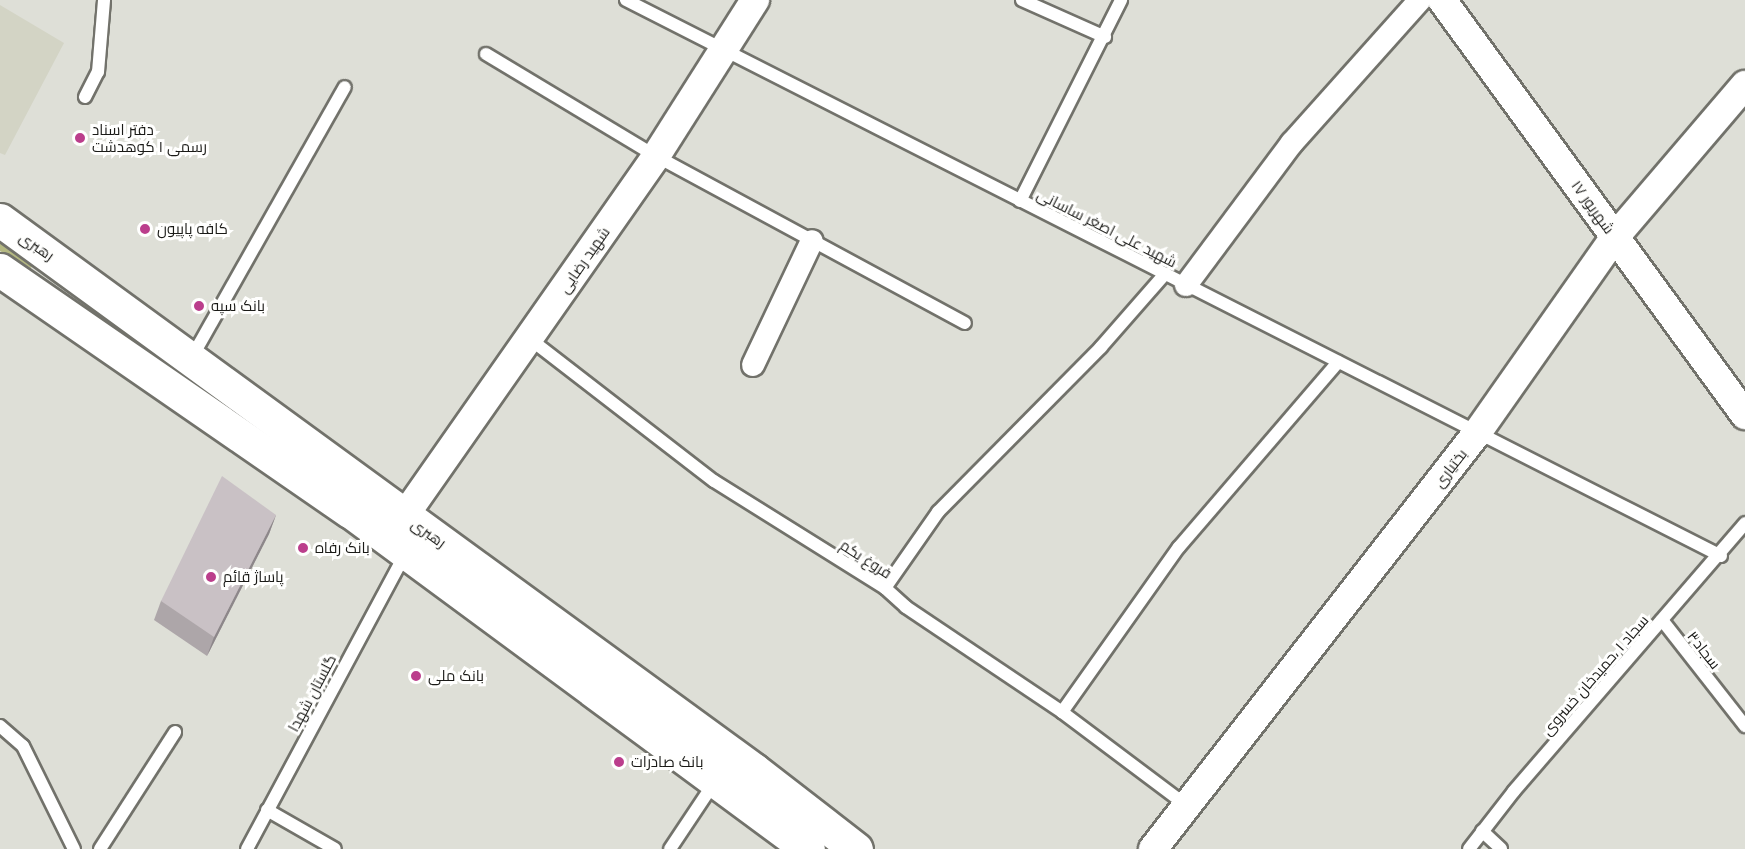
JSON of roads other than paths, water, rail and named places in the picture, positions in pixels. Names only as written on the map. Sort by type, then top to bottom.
[{"type":"main road","name":"رهبری","points":[[0,220],[189,360],[405,515],[856,849]]},
{"type":"main road","name":"رهبری","points":[[0,270],[406,553],[808,849]]},
{"type":"street","name":"شهید رضایی","points":[[405,515],[656,156],[755,0]]},
{"type":"street","points":[[1186,285],[1292,143],[1420,0]]},
{"type":"street","name":"۱۷ شهریور","points":[[1442,0],[1745,415]]},
{"type":"street","name":"بختیاری","points":[[1153,849],[1477,433],[1615,237],[1741,99]]},
{"type":"street","points":[[753,365],[812,241]]},
{"type":"lane","points":[[85,97],[98,72],[104,0]]},
{"type":"lane","name":"شهید علی اصغر ساسانی","points":[[626,0],[1721,556]]},
{"type":"lane","points":[[1022,0],[1106,37]]},
{"type":"lane","points":[[1020,201],[1106,37],[1121,0]]},
{"type":"lane","points":[[486,54],[656,156],[965,322]]},
{"type":"lane","points":[[189,360],[345,87]]},
{"type":"lane","points":[[885,588],[938,512],[1101,347],[1165,274]]},
{"type":"lane","name":"فروغ یکم","points":[[530,339],[714,481],[885,588],[906,607],[1062,712],[1186,805]]},
{"type":"lane","points":[[1062,712],[1179,547],[1338,362]]},
{"type":"lane","name":"سجاد ۱ ،حمیدخان خسروی","points":[[1469,849],[1662,620],[1721,556],[1745,523]]},
{"type":"lane","name":"گلستان شهدا","points":[[247,849],[406,553]]},
{"type":"lane","name":"سجاد۳","points":[[1662,620],[1745,726]]},
{"type":"lane","points":[[0,726],[23,746],[74,849]]},
{"type":"lane","points":[[100,849],[175,732]]},
{"type":"lane","points":[[670,849],[716,780]]},
{"type":"lane","points":[[267,810],[335,849]]},
{"type":"lane","points":[[1482,831],[1501,849]]},
{"type":"place","name":"دفتر اسناد رسمی ۱ کوهدشت","points":[[80,138]]},
{"type":"place","name":"کافه پاپیون","points":[[145,229]]},
{"type":"place","name":"بانک سپه","points":[[199,306]]},
{"type":"place","name":"بانک رفاه","points":[[303,548]]},
{"type":"place","name":"پاساژ قائم","points":[[211,577]]},
{"type":"place","name":"بانک ملی","points":[[416,676]]},
{"type":"place","name":"بانک صادرات","points":[[619,762]]}]
